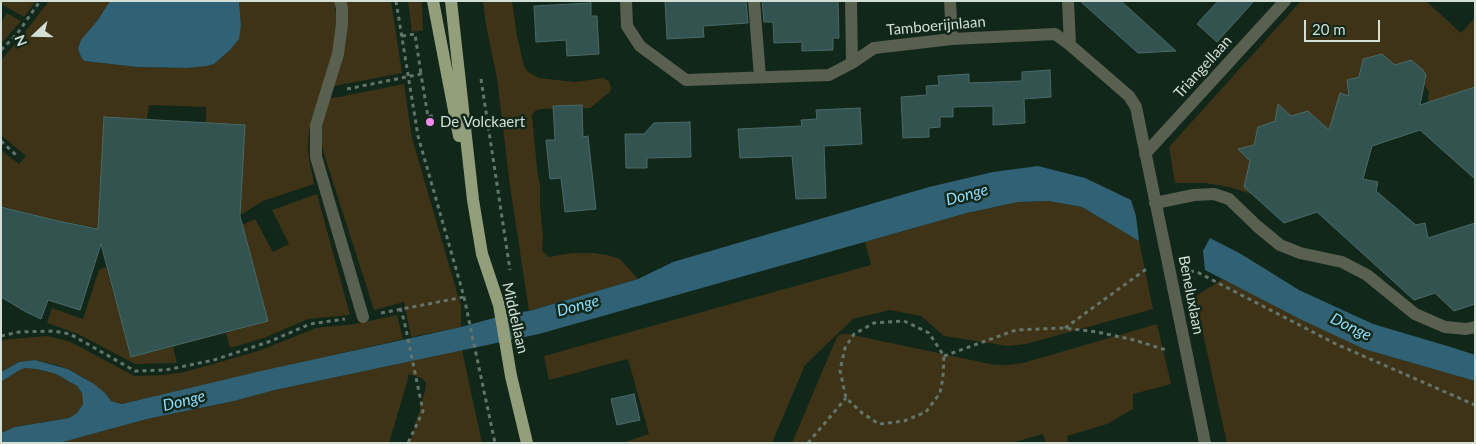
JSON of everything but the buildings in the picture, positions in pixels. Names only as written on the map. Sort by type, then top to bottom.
[{"type":"main road","name":"Middellaan","points":[[433,1],[482,254],[499,305],[511,376],[527,443]]},
{"type":"main road","name":"Middellaan","points":[[451,1],[473,200]]},
{"type":"street","points":[[340,1],[342,24],[338,54],[316,125],[316,157],[363,317]]},
{"type":"street","name":"Tamboerijnlaan","points":[[626,1],[627,26],[640,46],[686,80],[829,75],[852,63],[874,48],[952,39],[1055,34],[1070,44],[1129,96],[1136,107],[1145,154]]},
{"type":"street","points":[[754,1],[760,77]]},
{"type":"street","points":[[851,1],[852,63]]},
{"type":"street","points":[[950,1],[952,39]]},
{"type":"street","points":[[1068,1],[1070,44]]},
{"type":"street","name":"Triangellaan","points":[[1145,154],[1285,1]]},
{"type":"street","name":"Beneluxlaan","points":[[1145,154],[1206,443]]},
{"type":"street","points":[[1155,203],[1194,195],[1214,194],[1229,199],[1280,245],[1300,253],[1342,262],[1367,275],[1422,318],[1445,327],[1466,329],[1475,327]]},
{"type":"path","points":[[1,50],[18,34],[40,1]]},
{"type":"path","points":[[396,1],[418,136],[464,297],[495,443]]},
{"type":"path","points":[[402,36],[415,34],[428,116],[435,116]]},
{"type":"path","points":[[480,72],[510,271]]},
{"type":"path","points":[[326,92],[421,74]]},
{"type":"path","points":[[1,141],[17,156]]},
{"type":"path","points":[[1064,328],[1166,254]]},
{"type":"path","points":[[1169,268],[1197,272],[1336,344],[1475,405]]},
{"type":"path","points":[[1,336],[20,332],[54,331],[70,334],[135,370],[166,370],[214,360],[271,341],[310,324],[363,317],[400,308],[464,297]]},
{"type":"path","points":[[400,308],[423,411],[408,443]]},
{"type":"path","points":[[904,321],[930,333],[944,356],[940,393],[926,412],[904,421],[880,424],[862,413],[846,398],[840,370],[845,348],[854,334],[874,323],[904,321]]},
{"type":"path","points":[[944,356],[1016,330],[1064,328],[1097,332],[1134,340],[1187,358]]},
{"type":"path","points":[[808,443],[846,398]]},
{"type":"shaded area","points":[[1,1],[36,1],[24,17],[1,4]]},
{"type":"shaded area","points":[[49,1],[110,1],[78,49],[84,61],[137,67],[186,68],[214,64],[230,50],[241,25],[239,1],[334,1],[337,20],[335,42],[309,131],[309,158],[314,184],[263,201],[242,214],[240,213],[245,125],[206,123],[206,107],[149,105],[147,119],[104,117],[98,228],[50,219],[1,206],[1,150],[19,164],[26,156],[1,135],[1,60]]},
{"type":"shaded area","points":[[346,1],[391,1],[402,73],[334,86]]},
{"type":"shaded area","points":[[408,1],[422,1],[423,30],[412,32]]},
{"type":"shaded area","points":[[483,1],[512,1],[517,36],[524,66],[528,72],[539,78],[575,82],[603,78],[609,81],[610,92],[590,108],[541,109],[535,111],[532,115],[540,186],[542,250],[548,257],[572,253],[607,255],[620,259],[638,279],[529,311],[510,186],[497,78]]},
{"type":"shaded area","points":[[1301,1],[1426,1],[1461,33],[1475,18],[1475,99],[1427,111],[1429,92],[1417,74],[1353,162],[1261,137],[1251,194],[1229,187],[1205,183],[1175,183],[1169,147]]},
{"type":"shaded area","points":[[7,13],[21,21],[1,44],[1,23]]},
{"type":"shaded area","points":[[404,84],[412,138],[461,306],[461,327],[411,337],[404,302],[374,310],[321,142],[321,130],[329,98]]},
{"type":"shaded area","points":[[317,194],[350,315],[308,319],[264,338],[230,348],[226,333],[268,321],[246,237],[233,225],[244,224],[255,219],[273,252],[289,244],[272,210]]},
{"type":"shaded area","points":[[1049,201],[1082,207],[1139,241],[1153,309],[1026,344],[1008,346],[944,336],[921,316],[890,310],[853,319],[805,365],[772,443],[622,443],[649,434],[628,359],[549,380],[544,356],[871,265],[865,242],[967,213],[1018,202]]},
{"type":"shaded area","points":[[106,267],[131,357],[173,347],[177,363],[135,364],[78,334],[47,323],[52,308],[83,319],[99,270]]},
{"type":"shaded area","points":[[1222,279],[1364,349],[1475,381],[1475,443],[1227,443],[1195,297]]},
{"type":"shaded area","points":[[397,315],[403,339],[122,404],[111,401],[105,393],[83,377],[57,365],[35,360],[19,362],[1,372],[1,340],[47,336],[71,342],[134,376],[165,375],[184,372],[261,350],[316,328],[355,324]]},
{"type":"shaded area","points":[[1157,324],[1171,384],[1133,394],[1133,409],[1107,424],[1067,436],[1068,443],[1046,443],[1043,434],[1011,443],[792,443],[836,339],[842,334],[995,365],[1007,365],[1023,363]]},
{"type":"shaded area","points":[[462,350],[482,443],[410,443],[426,383],[422,378],[408,374],[389,443],[59,443],[147,419]]},
{"type":"shaded area","points":[[25,368],[56,374],[77,386],[82,393],[83,404],[77,413],[69,418],[15,427],[1,433],[1,382]]},
{"type":"water","points":[[110,1],[239,1],[241,25],[239,39],[214,64],[207,66],[186,68],[137,67],[84,61],[78,49],[81,40],[97,21]]},
{"type":"water","name":"Donge","points":[[1038,166],[1085,178],[1131,200],[1136,216],[1139,241],[1082,207],[1049,201],[1018,202],[967,213],[539,334],[147,419],[59,443],[1,443],[1,433],[15,427],[69,418],[77,413],[83,404],[82,393],[77,386],[56,374],[45,371],[25,368],[1,382],[1,372],[19,362],[35,360],[68,369],[94,384],[111,401],[122,404],[461,327],[512,313],[529,311],[638,279],[673,262],[929,187],[993,172]]},
{"type":"water","name":"Donge","points":[[1210,238],[1241,254],[1299,290],[1373,324],[1475,355],[1475,381],[1364,349],[1300,319],[1205,270],[1203,251]]},
{"type":"place","name":"De Volckaert","points":[[430,122]]}]
